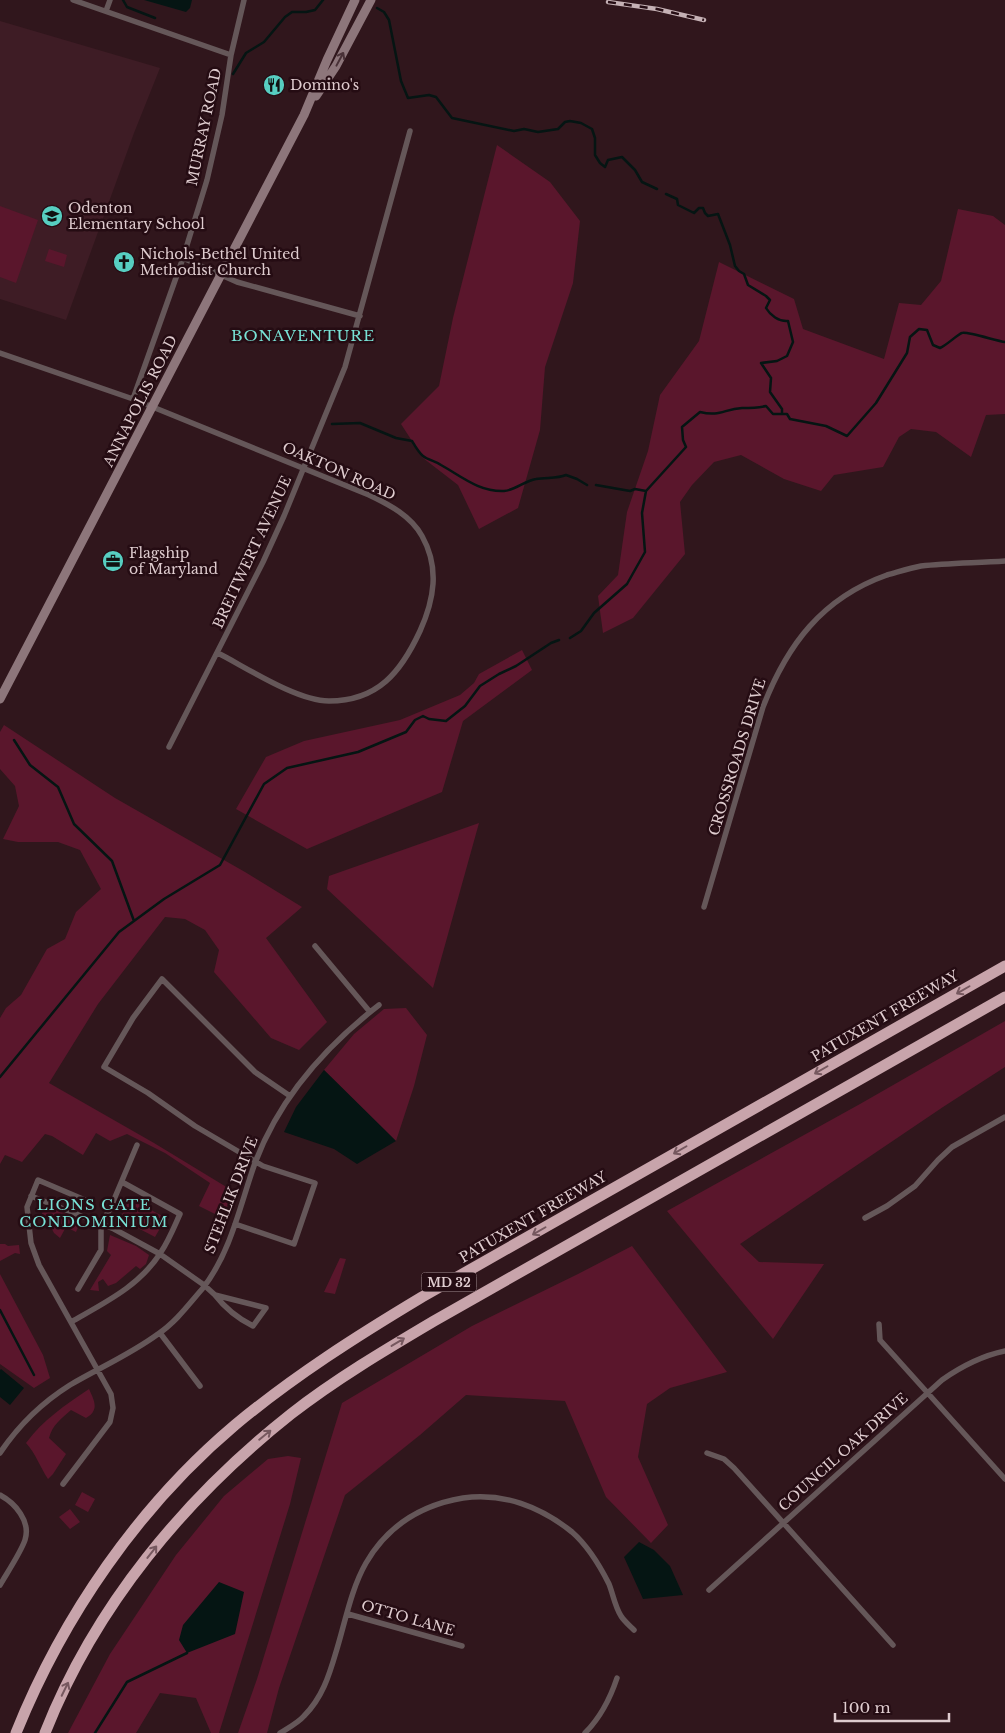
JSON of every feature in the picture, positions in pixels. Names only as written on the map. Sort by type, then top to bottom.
[{"type":"highway","name":"PATUXENT FREEWAY","points":[[16,1733],[42,1674],[62,1637],[86,1598],[133,1532],[195,1462],[234,1426],[279,1390],[350,1341],[422,1297],[1005,966]]},
{"type":"highway","name":"MD 32","points":[[45,1733],[66,1686],[86,1649],[131,1579],[154,1548],[213,1482],[293,1412],[357,1368],[434,1321],[1005,996]]},
{"type":"main road","name":"ANNAPOLIS ROAD","points":[[0,699],[304,115],[355,0]]},
{"type":"main road","name":"ANNAPOLIS ROAD","points":[[304,115],[336,66],[371,0]]},
{"type":"street","points":[[73,0],[231,55]]},
{"type":"street","points":[[106,12],[110,0]]},
{"type":"street","name":"MURRAY ROAD","points":[[133,399],[183,258],[207,180],[222,115],[231,55],[244,0]]},
{"type":"street","name":"BREITWERT AVENUE","points":[[169,747],[263,562],[304,469],[345,367],[410,131]]},
{"type":"street","points":[[183,258],[237,282],[360,316]]},
{"type":"street","name":"OAKTON ROAD","points":[[0,353],[152,406],[389,504],[409,518],[422,536],[432,560],[434,580],[431,602],[413,646],[399,669],[376,689],[347,699],[329,701],[311,698],[295,693],[218,653]]},
{"type":"street","name":"CROSSROADS DRIVE","points":[[704,907],[763,707],[772,683],[799,638],[816,618],[838,600],[856,589],[895,573],[920,566],[1005,561]]},
{"type":"street","points":[[315,946],[370,1012]]},
{"type":"street","points":[[235,1224],[294,1244],[315,1182],[263,1166],[216,1139],[148,1093],[104,1067],[132,1018],[162,979],[255,1072],[290,1096]]},
{"type":"street","name":"STEHLIK DRIVE","points":[[1,1449],[30,1417],[69,1386],[160,1333],[180,1314],[204,1286],[224,1253],[256,1161],[290,1096],[317,1061],[379,1005]]},
{"type":"street","points":[[865,1218],[914,1186],[952,1147],[1005,1117]]},
{"type":"street","points":[[78,1289],[101,1250],[101,1224],[110,1209],[137,1145]]},
{"type":"street","points":[[63,1484],[110,1422],[113,1408],[111,1394],[39,1265],[32,1249],[27,1207],[38,1180],[85,1200]]},
{"type":"street","points":[[71,1322],[111,1300],[140,1277],[160,1254],[180,1214],[122,1182]]},
{"type":"street","points":[[31,1196],[114,1229],[160,1254],[204,1286],[244,1322],[253,1326],[266,1308],[215,1295]]},
{"type":"street","points":[[879,1324],[880,1340],[1005,1479]]},
{"type":"street","points":[[160,1333],[200,1386]]},
{"type":"street","name":"COUNCIL OAK DRIVE","points":[[709,1590],[928,1393],[963,1366],[978,1358],[1005,1351]]},
{"type":"street","points":[[707,1452],[724,1459],[784,1522],[893,1645]]},
{"type":"street","points":[[0,1495],[16,1506],[24,1519],[26,1531],[25,1541],[0,1585]]},
{"type":"street","points":[[280,1733],[304,1716],[326,1684],[355,1589],[366,1563],[379,1544],[395,1527],[416,1513],[446,1501],[477,1496],[509,1499],[537,1509],[555,1519],[574,1534],[600,1567],[621,1616],[634,1630]]},
{"type":"street","name":"OTTO LANE","points":[[348,1614],[462,1646]]},
{"type":"street","points":[[585,1733],[602,1712],[617,1678]]},
{"type":"shaded area","points":[[144,0],[192,0],[190,8],[186,12]]},
{"type":"shaded area","name":"Odenton Elementary School","points":[[0,21],[160,68],[134,133],[66,320],[0,299]]},
{"type":"shaded area","points":[[497,145],[550,182],[580,221],[573,283],[545,367],[540,430],[518,508],[479,529],[458,485],[423,458],[401,424],[439,386],[453,318]]},
{"type":"shaded area","points":[[0,206],[38,220],[16,283],[0,277]]},
{"type":"shaded area","points":[[958,209],[993,216],[1005,225],[1005,414],[986,415],[971,457],[936,432],[911,429],[899,437],[883,467],[834,475],[821,491],[784,479],[741,455],[714,462],[692,485],[680,502],[685,554],[633,618],[603,633],[598,596],[618,575],[627,512],[648,451],[660,395],[699,341],[719,262],[794,299],[803,329],[884,359],[899,303],[921,305],[941,281]]},
{"type":"shaded area","points":[[49,249],[67,255],[64,267],[45,261]]},
{"type":"shaded area","points":[[522,650],[532,670],[463,721],[442,792],[307,849],[236,809],[266,757],[304,741],[400,720],[460,695],[474,683],[479,674]]},
{"type":"shaded area","points":[[4,725],[115,798],[245,872],[302,907],[266,938],[327,1022],[299,1050],[271,1038],[214,972],[219,950],[205,930],[185,919],[165,917],[98,1004],[49,1083],[233,1191],[223,1218],[199,1206],[210,1183],[165,1153],[127,1134],[110,1141],[96,1133],[83,1155],[52,1136],[45,1134],[22,1162],[5,1155],[0,1164],[0,1018],[6,1008],[21,995],[47,949],[65,939],[76,912],[101,889],[80,850],[58,842],[18,842],[3,839],[19,806],[15,786],[0,769],[0,732]]},
{"type":"shaded area","points":[[479,823],[433,988],[327,889],[329,876]]},
{"type":"shaded area","points":[[406,1008],[427,1035],[414,1086],[396,1141],[324,1070],[354,1034],[384,1009]]},
{"type":"shaded area","points":[[1005,1021],[1005,1067],[740,1244],[759,1262],[824,1264],[773,1339],[667,1211]]},
{"type":"shaded area","points":[[324,1070],[396,1141],[357,1164],[334,1149],[284,1132],[296,1107]]},
{"type":"shaded area","points":[[129,1198],[166,1218],[155,1237],[121,1217]]},
{"type":"shaded area","points":[[46,1205],[81,1220],[76,1232],[66,1227],[60,1238],[51,1227],[43,1227],[42,1213]]},
{"type":"shaded area","points":[[110,1235],[136,1246],[149,1255],[146,1264],[140,1269],[136,1266],[116,1283],[108,1286],[103,1279],[98,1282],[99,1291],[90,1290],[111,1255],[107,1251]]},
{"type":"shaded area","points":[[0,1244],[8,1246],[19,1245],[20,1254],[15,1253],[0,1261]]},
{"type":"shaded area","points":[[632,1246],[727,1372],[670,1388],[647,1404],[638,1457],[668,1525],[651,1543],[606,1497],[565,1401],[466,1395],[420,1435],[345,1495],[279,1688],[267,1733],[238,1733],[257,1679],[342,1403],[472,1326]]},
{"type":"shaded area","points":[[340,1258],[346,1259],[335,1294],[324,1292]]},
{"type":"shaded area","points":[[0,1274],[43,1355],[50,1378],[34,1388],[0,1364]]},
{"type":"shaded area","points":[[1,1369],[24,1388],[10,1405],[0,1397]]},
{"type":"shaded area","points":[[89,1389],[95,1405],[93,1412],[86,1418],[71,1410],[58,1422],[50,1433],[49,1438],[66,1454],[48,1479],[26,1443],[47,1420]]},
{"type":"shaded area","points":[[288,1456],[301,1458],[290,1504],[219,1733],[211,1733],[196,1698],[160,1693],[136,1733],[68,1733],[110,1654],[176,1555],[224,1496],[268,1459]]},
{"type":"shaded area","points":[[82,1492],[95,1499],[88,1512],[75,1505]]},
{"type":"shaded area","points":[[70,1509],[80,1522],[70,1529],[59,1517]]},
{"type":"shaded area","points":[[639,1542],[654,1550],[670,1566],[683,1595],[643,1599],[624,1557]]},
{"type":"shaded area","points":[[219,1582],[244,1592],[235,1634],[187,1653],[179,1640],[183,1625]]},
{"type":"waterway","points":[[123,0],[127,7],[155,18]]},
{"type":"waterway","points":[[233,74],[246,53],[264,42],[285,17],[292,12],[315,10],[323,0]]},
{"type":"waterway","points":[[377,8],[384,12],[389,20],[401,81],[408,98],[429,95],[436,97],[452,118],[514,131],[524,129],[538,132],[558,129],[565,122],[581,123],[592,129],[595,138],[595,155],[600,163],[605,167],[608,160],[622,157],[635,170],[642,182],[657,189]]},
{"type":"waterway","points":[[666,194],[677,199],[678,205],[694,213],[699,208],[703,208],[708,216],[718,214],[730,245],[735,266],[744,274],[748,285],[770,300],[766,308],[770,313],[775,318],[788,321],[793,342],[787,356],[777,361],[761,363],[771,378],[770,392],[782,409],[782,414]]},
{"type":"waterway","points":[[570,638],[581,631],[594,613],[627,584],[645,552],[642,513],[646,491],[686,447],[683,440],[682,427],[700,412],[712,414],[766,406],[773,414],[787,414],[790,419],[826,426],[847,436],[876,403],[907,353],[910,337],[919,329],[927,330],[933,345],[940,348],[962,333],[1005,342]]},
{"type":"waterway","points":[[332,424],[360,423],[396,438],[412,441],[425,457],[471,483],[486,489],[504,491],[532,480],[566,475],[587,485]]},
{"type":"waterway","points":[[596,485],[630,491],[635,489],[646,491]]},
{"type":"waterway","points":[[0,1077],[119,932],[164,899],[220,865],[264,784],[287,768],[358,752],[406,732],[415,720],[423,716],[429,719],[446,721],[465,706],[480,686],[559,640]]},
{"type":"waterway","points":[[14,740],[30,765],[58,787],[74,824],[112,861],[134,921]]},
{"type":"waterway","points":[[0,1310],[34,1375]]},
{"type":"waterway","points":[[95,1733],[127,1682],[187,1653]]},
{"type":"railway","points":[[608,2],[657,9],[704,20]]},
{"type":"place","name":"Domino's","points":[[274,85]]},
{"type":"place","name":"Odenton Elementary School","points":[[52,216]]},
{"type":"place","name":"Nichols-Bethel United Methodist Church","points":[[124,262]]},
{"type":"place","name":"Flagship of Maryland","points":[[113,561]]},
{"type":"district","name":"BONAVENTURE","points":[[303,335]]},
{"type":"district","name":"LIONS GATE CONDOMINIUM","points":[[94,1212]]}]
